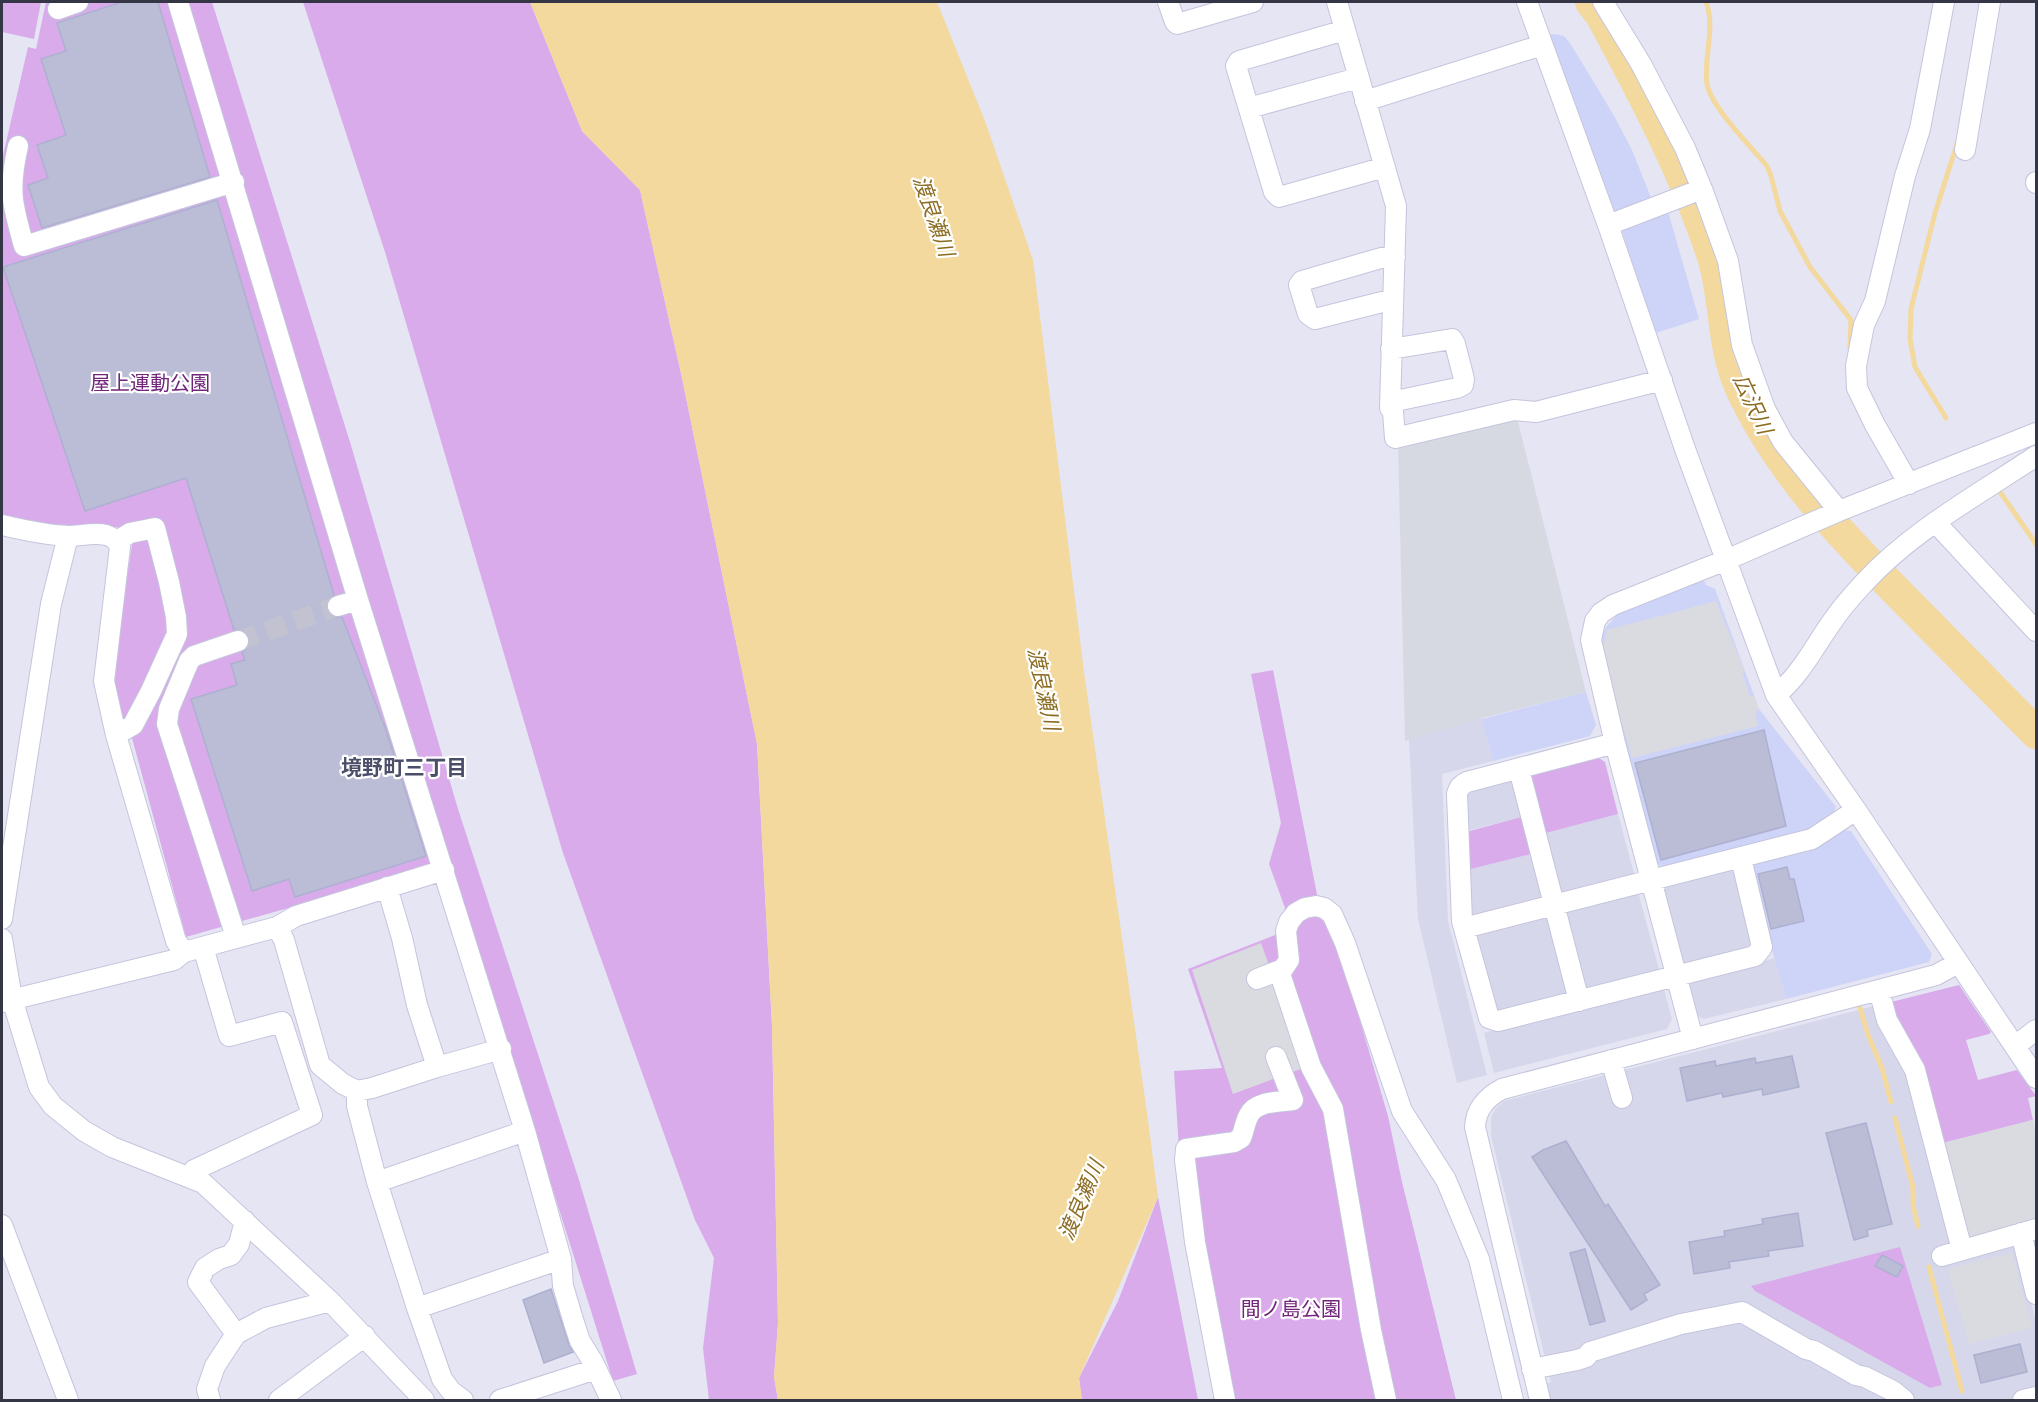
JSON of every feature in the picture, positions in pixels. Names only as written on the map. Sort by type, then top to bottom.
[{"type":"street","points":[[58,9],[78,2]]},
{"type":"street","points":[[178,2],[358,600],[501,1049],[561,1259],[574,1281],[592,1340],[595,1366],[611,1401]]},
{"type":"street","points":[[1168,2],[1177,24],[1253,2]]},
{"type":"street","points":[[1337,2],[1396,206],[1390,405],[1393,412],[1395,438],[1514,410],[1536,412],[1662,380]]},
{"type":"street","points":[[1527,2],[1776,695],[2037,1078]]},
{"type":"street","points":[[1603,2],[1641,64],[1685,148],[1699,190],[1728,261],[1742,345],[1765,409],[1783,442],[1837,512]]},
{"type":"street","points":[[1910,484],[1875,425],[1857,388],[1856,366],[1864,326],[1875,301],[1905,177],[1920,129],[1944,2]]},
{"type":"street","points":[[1965,150],[1990,2]]},
{"type":"street","points":[[1345,30],[1239,61],[1236,66],[1248,108],[1274,192],[1279,197],[1385,167]]},
{"type":"street","points":[[1365,101],[1542,45]]},
{"type":"street","points":[[1248,108],[1358,78]]},
{"type":"street","points":[[18,146],[11,189],[24,246],[234,182]]},
{"type":"street","points":[[1608,225],[1699,190]]},
{"type":"street","points":[[1392,303],[1382,302],[1315,319],[1308,314],[1299,285],[1302,281],[1381,258],[1395,257]]},
{"type":"street","points":[[1390,405],[1457,388],[1463,385],[1464,379],[1452,339],[1391,349]]},
{"type":"street","points":[[1693,1039],[1615,743],[1591,640],[1595,621],[1601,613],[1613,605],[1837,512],[2037,433]]},
{"type":"street","points":[[1776,695],[1792,682],[1835,616],[1864,582],[1936,523],[2037,456]]},
{"type":"street","points":[[1936,523],[2037,631]]},
{"type":"street","points":[[2,525],[26,531],[68,536],[102,534],[117,541],[120,547],[104,681],[116,735],[176,941],[184,952]]},
{"type":"street","points":[[116,735],[133,725],[177,634],[176,617],[155,528],[130,533],[117,541]]},
{"type":"street","points":[[2,919],[51,604],[68,536]]},
{"type":"street","points":[[338,606],[358,600]]},
{"type":"street","points":[[236,937],[167,717],[189,661],[194,656],[238,641]]},
{"type":"street","points":[[1615,743],[1467,782],[1461,784],[1458,789],[1461,914],[1488,1018],[1498,1022],[1755,956],[1762,947],[1741,858]]},
{"type":"street","points":[[1519,769],[1579,1001]]},
{"type":"street","points":[[1464,928],[1812,839],[1856,810]]},
{"type":"street","points":[[7,1001],[174,960],[184,952],[277,927],[296,916],[444,870]]},
{"type":"street","points":[[387,887],[402,938],[417,1005],[437,1067]]},
{"type":"street","points":[[1257,979],[1283,969],[1288,960],[1286,931],[1296,913],[1316,906],[1332,914],[1345,943],[1402,1111],[1446,1180],[1479,1259],[1513,1401]]},
{"type":"street","points":[[277,927],[284,940],[320,1065],[343,1084],[357,1091],[372,1088],[501,1049]]},
{"type":"street","points":[[2,939],[7,1001],[39,1087],[53,1106],[84,1131],[112,1147],[203,1183],[330,1301],[423,1400]]},
{"type":"street","points":[[189,1177],[194,1170],[312,1114],[282,1023],[229,1036],[208,946]]},
{"type":"street","points":[[1540,1401],[1475,1127],[1476,1116],[1490,1095],[1502,1089],[1936,975],[1958,963]]},
{"type":"street","points":[[1279,971],[1311,1067],[1333,1109],[1371,1330],[1386,1401]]},
{"type":"street","points":[[1879,990],[1887,1020],[1915,1070],[1962,1250]]},
{"type":"street","points":[[2015,1046],[2037,1030]]},
{"type":"street","points":[[1276,1057],[1293,1100]]},
{"type":"street","points":[[1611,1060],[1622,1098]]},
{"type":"street","points":[[357,1091],[357,1106],[377,1182],[417,1308],[442,1379],[463,1401]]},
{"type":"street","points":[[1225,1401],[1196,1242],[1185,1160],[1186,1149],[1234,1142],[1241,1138],[1251,1111],[1260,1105],[1325,1096]]},
{"type":"street","points":[[377,1182],[525,1131]]},
{"type":"street","points":[[236,1334],[198,1282],[205,1268],[231,1255],[239,1244],[245,1221]]},
{"type":"street","points":[[2,1225],[68,1401]]},
{"type":"street","points":[[1942,1256],[2029,1231],[2037,1294]]},
{"type":"street","points":[[417,1308],[561,1259]]},
{"type":"street","points":[[210,1401],[207,1389],[215,1366],[236,1334],[266,1318],[330,1301]]},
{"type":"street","points":[[1532,1369],[1586,1357],[1590,1352],[1681,1324],[1742,1312],[1795,1343],[1893,1391],[1905,1401]]},
{"type":"street","points":[[279,1401],[365,1336]]},
{"type":"street","points":[[500,1401],[595,1366]]},
{"type":"street","points":[[2023,1401],[2037,1397]]},
{"type":"shaded area","points":[[1549,35],[1564,36],[1570,43],[1613,114],[1632,150],[1653,203],[1614,216]]},
{"type":"shaded area","points":[[1667,208],[1699,319],[1656,333],[1620,225]]},
{"type":"shaded area","points":[[1516,414],[1586,692],[1482,718],[1405,741],[1398,442]]},
{"type":"shaded area","points":[[1703,578],[1706,585],[1715,589],[1759,709],[1836,807],[1832,817],[1809,831],[1665,869],[1657,863],[1600,651],[1606,627],[1620,612]]},
{"type":"shaded area","points":[[1716,601],[1745,672],[1742,673],[1750,696],[1754,696],[1759,709],[1755,713],[1758,726],[1632,758],[1616,701],[1613,701],[1609,686],[1612,684],[1603,646],[1607,630]]},
{"type":"shaded area","points":[[1586,692],[1596,725],[1590,736],[1493,761],[1482,719]]},
{"type":"shaded area","points":[[1482,718],[1493,761],[1442,774],[1448,921],[1487,1075],[1457,1083],[1418,919],[1409,739]]},
{"type":"shaded area","points":[[1510,779],[1517,783],[1525,816],[1466,831],[1465,798],[1471,789]]},
{"type":"shaded area","points":[[1618,814],[1635,877],[1563,896],[1556,892],[1542,834]]},
{"type":"shaded area","points":[[1841,830],[1851,831],[1932,954],[1929,962],[1786,999],[1750,871],[1756,861]]},
{"type":"shaded area","points":[[1535,853],[1546,896],[1543,902],[1478,918],[1470,911],[1467,870]]},
{"type":"shaded area","points":[[1726,868],[1737,874],[1754,940],[1749,950],[1689,965],[1679,960],[1663,894],[1667,883]]},
{"type":"shaded area","points":[[1638,892],[1660,973],[1589,992],[1581,987],[1563,918],[1567,910]]},
{"type":"shaded area","points":[[1545,915],[1552,919],[1570,989],[1566,997],[1503,1014],[1493,1008],[1475,942],[1480,932]]},
{"type":"shaded area","points":[[1261,943],[1306,1067],[1233,1094],[1192,970]]},
{"type":"shaded area","points":[[1775,958],[1786,999],[1704,1019],[1694,1014],[1687,989],[1694,979]]},
{"type":"shaded area","points":[[1663,986],[1672,1019],[1667,1029],[1494,1073],[1484,1033]]},
{"type":"shaded area","points":[[1874,1006],[1882,1032],[1906,1069],[1953,1245],[2017,1245],[2036,1322],[2036,1400],[1550,1400],[1545,1385],[1551,1382],[1491,1136],[1491,1117],[1496,1108],[1504,1101]]},
{"type":"shaded area","points":[[2033,1120],[2036,1134],[2036,1223],[1977,1237],[1967,1236],[1943,1143]]},
{"type":"shaded area","points":[[2012,1253],[2032,1328],[1969,1344],[1948,1269]]},
{"type":"green space","points":[[2,2],[41,2],[34,39],[2,32]]},
{"type":"green space","name":"屋上運動公園","points":[[46,2],[212,2],[350,442],[458,809],[579,1180],[637,1374],[613,1381],[450,862],[186,937],[132,738],[121,718],[112,672],[132,545],[117,527],[62,527],[2,517],[2,208],[4,184],[2,183],[2,160],[28,47],[36,49]]},
{"type":"green space","points":[[303,2],[530,2],[582,131],[640,190],[682,378],[757,744],[772,1026],[778,1323],[774,1377],[778,1400],[709,1400],[703,1348],[714,1258],[695,1220],[563,853],[385,252]]},
{"type":"green space","name":"間ノ島公園","points":[[1273,670],[1322,920],[1333,929],[1388,1116],[1456,1400],[1214,1400],[1181,1181],[1174,1071],[1222,1068],[1188,969],[1275,935],[1285,908],[1269,864],[1281,823],[1251,674]]},
{"type":"green space","points":[[1597,757],[1605,762],[1618,814],[1542,834],[1528,782],[1531,773]]},
{"type":"green space","points":[[1525,816],[1535,853],[1467,870],[1466,832]]},
{"type":"green space","points":[[1959,985],[1991,1032],[1966,1040],[1978,1080],[2017,1070],[2036,1096],[2028,1098],[2033,1120],[1943,1143],[1891,1002]]},
{"type":"green space","points":[[1158,1197],[1198,1400],[1082,1400],[1079,1378],[1118,1301]]},
{"type":"green space","points":[[1900,1247],[1942,1385],[1930,1388],[1755,1291],[1751,1286]]},
{"type":"water","name":"渡良瀬川","points":[[530,2],[937,2],[985,121],[1033,260],[1084,672],[1158,1197],[1079,1378],[1082,1400],[778,1400],[774,1377],[778,1323],[772,1026],[757,744],[682,378],[640,190],[582,131]]},
{"type":"building","points":[[122,2],[158,2],[210,177],[42,228],[28,185],[48,178],[37,145],[66,135],[41,59],[66,51],[57,23]]},
{"type":"building","points":[[217,200],[334,595],[327,603],[327,610],[335,617],[342,617],[386,730],[426,856],[295,897],[289,879],[252,891],[191,699],[237,685],[231,664],[245,660],[242,652],[250,643],[245,632],[234,630],[186,478],[85,511],[3,267]]},
{"type":"building","points":[[1764,730],[1786,826],[1661,860],[1635,763]]},
{"type":"building","points":[[1787,867],[1790,879],[1794,879],[1804,921],[1771,929],[1758,874]]},
{"type":"building","points":[[1792,1056],[1799,1087],[1763,1095],[1762,1089],[1723,1097],[1722,1093],[1687,1101],[1680,1068],[1715,1061],[1716,1066],[1755,1058],[1756,1063]]},
{"type":"building","points":[[1866,1123],[1892,1224],[1867,1230],[1868,1236],[1854,1240],[1826,1133]]},
{"type":"building","points":[[1566,1141],[1605,1206],[1608,1204],[1660,1285],[1644,1294],[1647,1300],[1631,1310],[1532,1157]]},
{"type":"building","points":[[1798,1213],[1803,1246],[1768,1251],[1769,1256],[1729,1262],[1730,1268],[1694,1274],[1689,1242],[1725,1236],[1724,1231],[1763,1224],[1762,1219]]},
{"type":"building","points":[[1585,1249],[1605,1321],[1590,1325],[1570,1253]]},
{"type":"building","points":[[1882,1255],[1903,1266],[1897,1277],[1875,1266]]},
{"type":"building","points":[[551,1289],[573,1352],[544,1363],[523,1300]]},
{"type":"building","points":[[2020,1344],[2027,1372],[1981,1383],[1974,1355]]},
{"type":"waterway","name":"広沢川","points":[[1591,2],[1601,15],[1648,103],[1690,194],[1717,273],[1734,371],[1756,418],[1774,448],[1817,506],[1841,533],[2036,733]]},
{"type":"waterway","points":[[1706,2],[1710,22],[1706,75],[1710,93],[1732,126],[1767,166],[1780,211],[1810,267],[1851,320],[1850,348]]},
{"type":"waterway","points":[[1946,418],[1915,367],[1910,339],[1911,309],[1935,213],[1957,144]]},
{"type":"waterway","points":[[1998,489],[2036,544]]},
{"type":"waterway","points":[[1860,1008],[1882,1068],[1891,1102]]},
{"type":"waterway","points":[[1895,1118],[1913,1187],[1913,1205],[1918,1226]]},
{"type":"waterway","points":[[1929,1267],[1962,1391]]},
{"type":"tunnel","points":[[238,641],[338,606]]},
{"type":"district","name":"境野町三丁目","points":[[404,767]]}]
